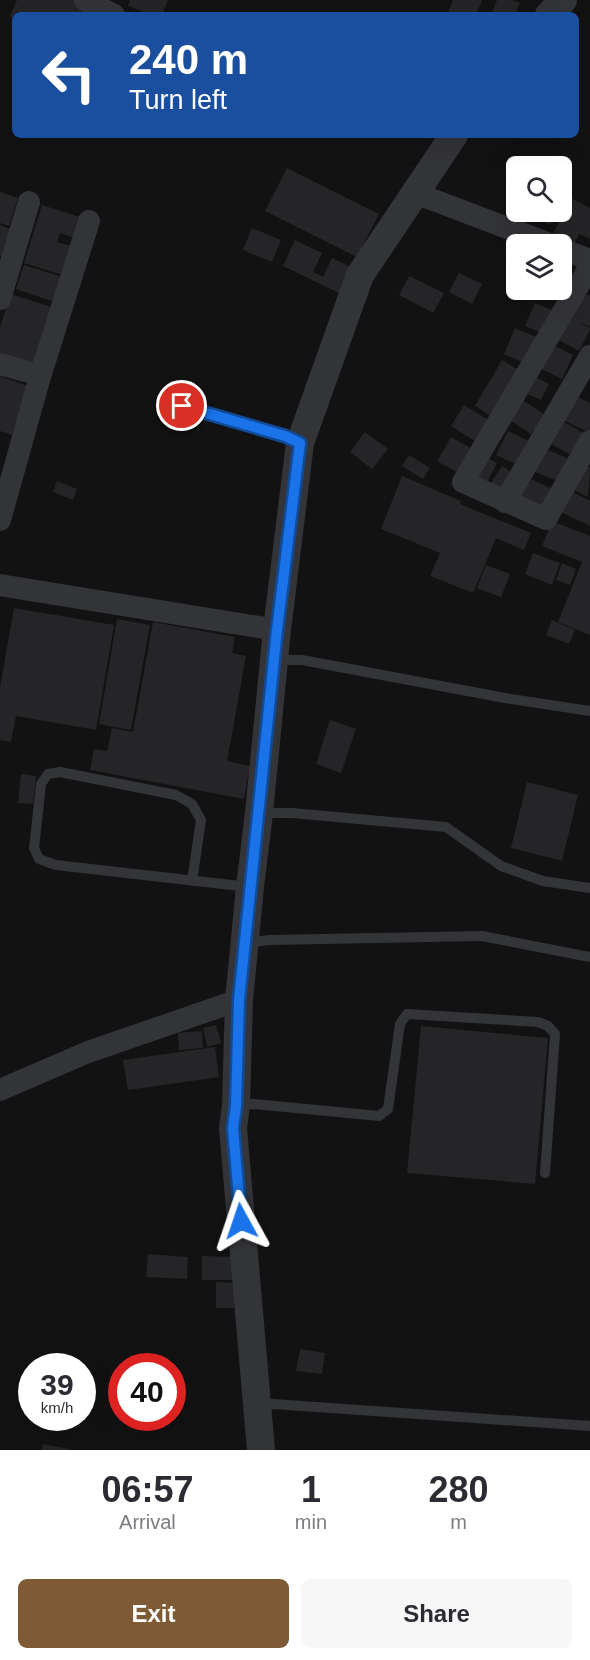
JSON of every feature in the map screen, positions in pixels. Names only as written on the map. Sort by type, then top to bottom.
[{"type":"street","points":[[85,0],[108,12]]},
{"type":"street","points":[[552,12],[563,0]]},
{"type":"street","points":[[261,1450],[233,1128],[236,1106],[239,1000],[250,887],[277,630],[300,443],[360,275],[451,138]]},
{"type":"street","points":[[414,194],[523,234]]},
{"type":"street","points":[[0,299],[29,202]]},
{"type":"street","points":[[0,520],[39,380],[89,221]]},
{"type":"street","points":[[572,253],[590,260]]},
{"type":"street","points":[[590,266],[463,482],[546,519],[590,441]]},
{"type":"street","points":[[506,502],[590,356]]},
{"type":"street","points":[[0,364],[25,371]]},
{"type":"street","points":[[0,585],[277,630]]},
{"type":"street","points":[[0,1090],[88,1052],[239,1000]]},
{"type":"lane","points":[[161,400],[285,436],[300,443]]},
{"type":"lane","points":[[275,660],[302,660],[505,698],[590,711]]},
{"type":"lane","points":[[192,881],[201,820],[192,804],[176,795],[60,772],[48,774],[41,784],[34,848],[39,859],[56,865],[192,881],[250,887]]},
{"type":"lane","points":[[259,813],[291,813],[446,827],[501,866],[543,882],[590,888]]},
{"type":"lane","points":[[246,943],[269,940],[482,936],[590,957]]},
{"type":"lane","points":[[236,1106],[254,1104],[379,1116],[388,1109],[400,1023],[407,1014],[538,1022],[548,1026],[555,1034],[545,1173]]},
{"type":"lane","points":[[256,1407],[273,1404],[590,1426]]},
{"type":"building","points":[[17,0],[74,0],[91,12],[12,12],[12,17],[10,16]]},
{"type":"building","points":[[130,0],[168,0],[163,12],[144,12],[128,6]]},
{"type":"building","points":[[453,0],[482,0],[477,12],[448,12]]},
{"type":"building","points":[[497,0],[512,0],[520,3],[516,12],[492,12]]},
{"type":"building","points":[[287,168],[379,214],[357,257],[265,211]]},
{"type":"building","points":[[0,192],[18,198],[9,226],[0,223]]},
{"type":"building","points":[[572,199],[590,208],[590,239],[579,234],[573,247],[572,234],[553,234],[559,222],[572,222]]},
{"type":"building","points":[[42,205],[83,218],[77,239],[60,233],[57,242],[78,248],[69,277],[24,263]]},
{"type":"building","points":[[0,225],[11,229],[2,257],[0,256]]},
{"type":"building","points":[[252,228],[281,240],[272,262],[243,250]]},
{"type":"building","points":[[295,240],[322,253],[313,272],[323,277],[332,258],[357,270],[345,296],[283,266]]},
{"type":"building","points":[[24,265],[69,279],[61,304],[16,289]]},
{"type":"building","points":[[459,273],[482,284],[472,304],[449,292]]},
{"type":"building","points":[[409,276],[444,293],[433,313],[399,295]]},
{"type":"building","points":[[580,291],[590,296],[590,326],[580,323],[590,330],[579,351],[555,338]]},
{"type":"building","points":[[11,294],[54,308],[35,368],[0,356],[0,327]]},
{"type":"building","points":[[535,303],[554,311],[544,334],[525,326]]},
{"type":"building","points":[[515,328],[541,339],[529,365],[504,354]]},
{"type":"building","points":[[549,343],[573,355],[562,379],[537,367]]},
{"type":"building","points":[[502,360],[522,372],[494,418],[475,406]]},
{"type":"building","points":[[0,376],[28,386],[12,435],[0,431]]},
{"type":"building","points":[[533,376],[549,384],[541,400],[525,393]]},
{"type":"building","points":[[575,396],[590,403],[590,433],[563,420]]},
{"type":"building","points":[[521,399],[545,415],[531,434],[508,419]]},
{"type":"building","points":[[464,405],[493,423],[480,444],[451,426]]},
{"type":"building","points":[[564,422],[587,435],[575,457],[551,444]]},
{"type":"building","points":[[508,431],[531,442],[520,466],[496,455]]},
{"type":"building","points":[[365,432],[388,449],[372,469],[350,452]]},
{"type":"building","points":[[451,437],[474,450],[460,474],[437,461]]},
{"type":"building","points":[[540,447],[567,458],[558,481],[530,470]]},
{"type":"building","points":[[409,455],[430,468],[423,479],[402,466]]},
{"type":"building","points":[[484,456],[497,463],[485,486],[472,480]]},
{"type":"building","points":[[581,464],[590,468],[588,497],[570,488]]},
{"type":"building","points":[[502,466],[514,474],[502,494],[489,486]]},
{"type":"building","points":[[402,476],[461,501],[460,504],[531,533],[524,550],[496,538],[473,593],[430,576],[440,553],[381,529]]},
{"type":"building","points":[[524,476],[553,489],[542,513],[514,501]]},
{"type":"building","points":[[57,481],[77,489],[73,500],[53,492]]},
{"type":"building","points":[[569,490],[590,501],[590,526],[559,511]]},
{"type":"building","points":[[552,521],[590,536],[590,635],[558,622],[582,562],[542,546]]},
{"type":"building","points":[[533,553],[560,563],[552,585],[525,574]]},
{"type":"building","points":[[562,563],[576,569],[570,585],[556,580]]},
{"type":"building","points":[[486,565],[510,574],[501,597],[477,588]]},
{"type":"building","points":[[14,608],[114,625],[96,730],[16,716],[11,742],[0,740],[0,688]]},
{"type":"building","points":[[117,619],[150,625],[131,730],[99,724]]},
{"type":"building","points":[[552,620],[575,630],[569,644],[546,635]]},
{"type":"building","points":[[153,622],[235,637],[232,653],[246,656],[227,761],[250,766],[244,799],[90,770],[94,749],[107,751],[112,728],[133,732]]},
{"type":"building","points":[[330,720],[356,729],[341,773],[316,764]]},
{"type":"building","points":[[21,774],[36,776],[33,804],[18,803]]},
{"type":"building","points":[[527,782],[578,795],[562,861],[511,848]]},
{"type":"building","points":[[216,1025],[221,1043],[207,1047],[203,1028]]},
{"type":"building","points":[[421,1026],[548,1038],[535,1184],[407,1173]]},
{"type":"building","points":[[202,1031],[203,1048],[179,1050],[178,1033]]},
{"type":"building","points":[[215,1047],[219,1077],[128,1090],[123,1060]]},
{"type":"building","points":[[148,1254],[188,1257],[187,1279],[146,1277]]},
{"type":"building","points":[[202,1256],[234,1257],[234,1280],[202,1280]]},
{"type":"building","points":[[216,1282],[234,1283],[234,1308],[216,1308]]},
{"type":"building","points":[[300,1349],[325,1353],[322,1374],[296,1371]]},
{"type":"building","points":[[43,1444],[69,1449],[69,1450],[42,1450]]},
{"type":"route","points":[[182,406],[285,436],[300,443],[277,630],[239,1000],[236,1106],[233,1128],[241,1221]]}]
